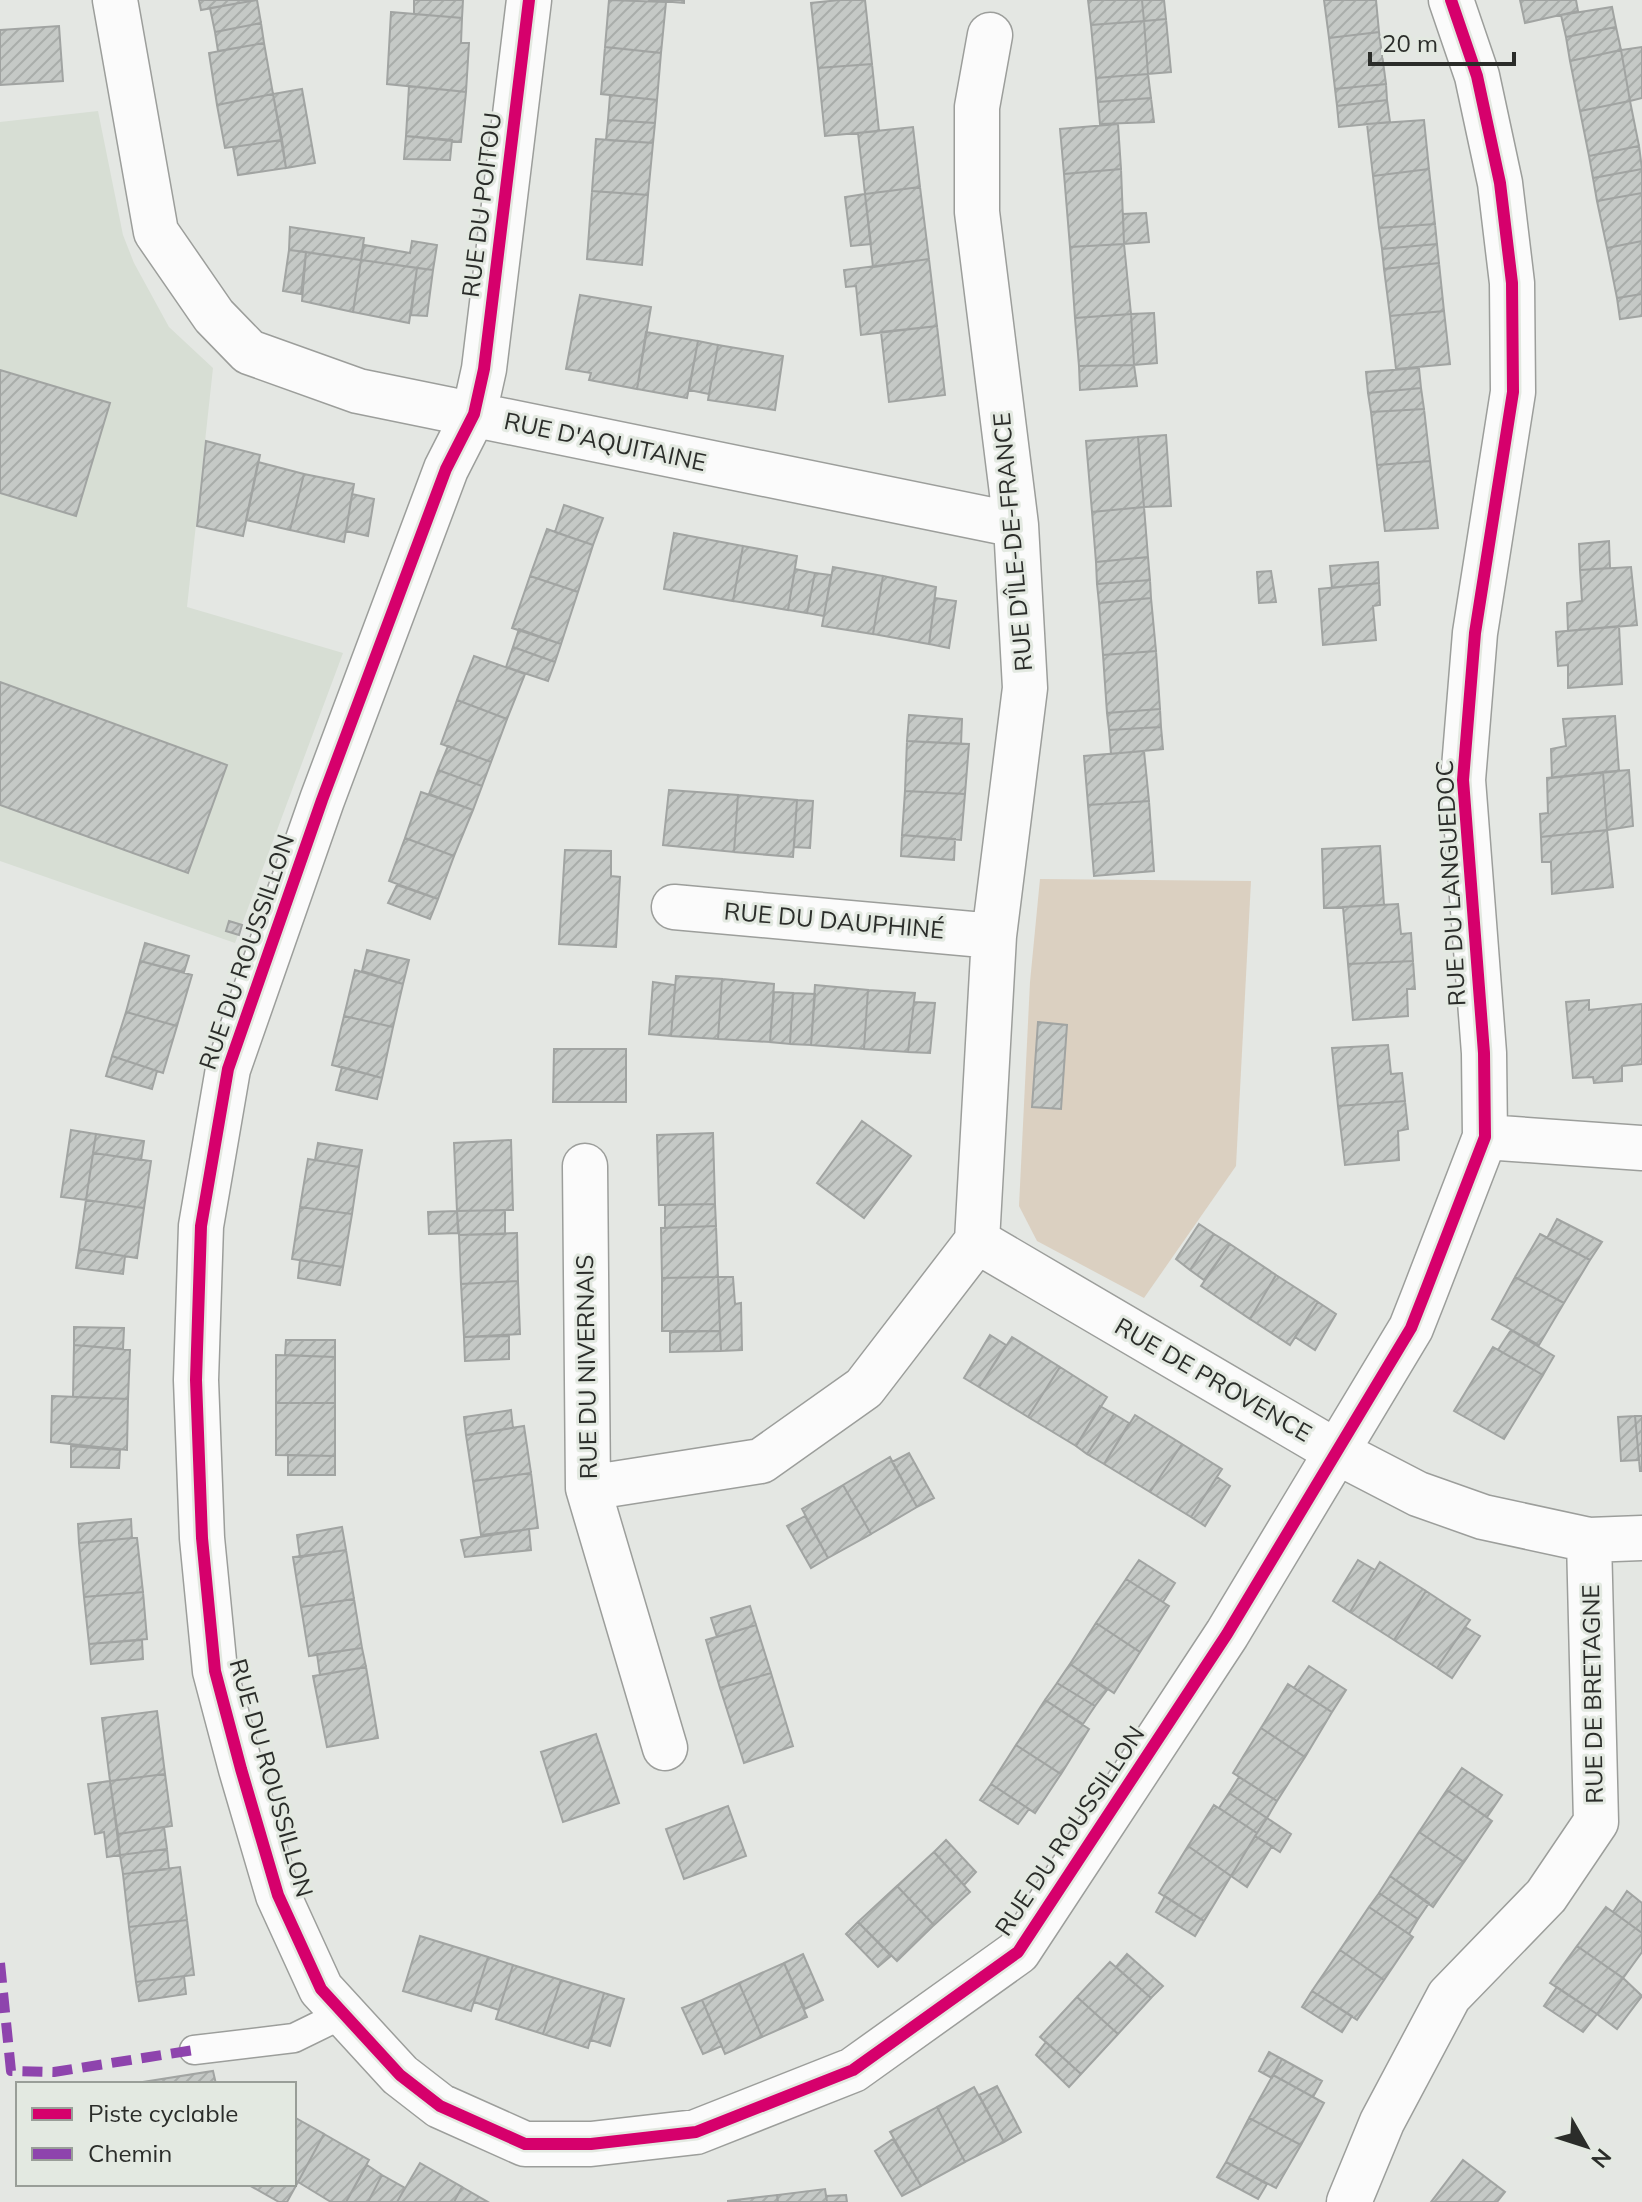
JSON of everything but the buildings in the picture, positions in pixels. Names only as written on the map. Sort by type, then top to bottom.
[{"type":"street","name":"RUE D'AQUITAINE","points":[[115,0],[156,232],[214,316],[249,352],[308,376],[358,391],[1016,525]]},
{"type":"street","name":"RUE DU POITOU","points":[[474,414],[484,369],[529,0]]},
{"type":"street","name":"RUE DU LANGUEDOC","points":[[1335,1451],[1411,1328],[1485,1137],[1484,1053],[1463,780],[1475,633],[1513,392],[1512,283],[1500,183],[1481,92],[1451,0]]},
{"type":"street","name":"RUE D'ÎLE-DE-FRANCE","points":[[977,1241],[994,936],[1025,688],[1016,525],[977,212],[977,107],[990,35]]},
{"type":"street","name":"RUE DU ROUSSILLON","points":[[474,414],[446,469],[344,742],[228,1069],[201,1226],[196,1380],[202,1538],[215,1671],[278,1895],[321,1989],[341,2015],[400,2075],[440,2106],[525,2144],[591,2144],[696,2132],[853,2070],[1018,1952],[1227,1634],[1335,1451]]},
{"type":"street","name":"RUE DU DAUPHINÉ","points":[[674,907],[994,936]]},
{"type":"street","points":[[1485,1137],[1642,1148]]},
{"type":"street","name":"RUE DU NIVERNAIS","points":[[585,1166],[588,1488],[665,1748]]},
{"type":"street","points":[[588,1488],[761,1461],[864,1388],[977,1241]]},
{"type":"street","name":"RUE DE PROVENCE","points":[[977,1241],[1335,1451],[1418,1494],[1483,1517],[1589,1540],[1642,1538]]},
{"type":"street","name":"RUE DE BRETAGNE","points":[[1349,2202],[1382,2122],[1449,1996],[1546,1896],[1596,1822],[1589,1540]]},
{"type":"lane","points":[[194,2050],[294,2038],[341,2015]]},
{"type":"shaded area","points":[[98,111],[123,235],[134,263],[169,327],[213,368],[187,607],[343,653],[235,943],[0,861],[0,122]]},
{"type":"shaded area","points":[[1040,879],[1251,881],[1236,1166],[1144,1298],[1037,1241],[1019,1206],[1030,982]]},
{"type":"marked path","points":[[0,1963],[11,2071],[54,2072],[194,2050]]},
{"type":"cycle path","points":[[529,0],[484,369],[474,414],[446,469],[322,800],[228,1069],[201,1226],[196,1380],[202,1538],[215,1671],[278,1895],[321,1989],[400,2075],[440,2106],[525,2144],[591,2144],[696,2132],[853,2070],[1018,1952],[1227,1634],[1411,1328],[1485,1137],[1484,1053],[1463,780],[1475,633],[1513,392],[1512,283],[1500,183],[1477,76],[1451,0]]}]
